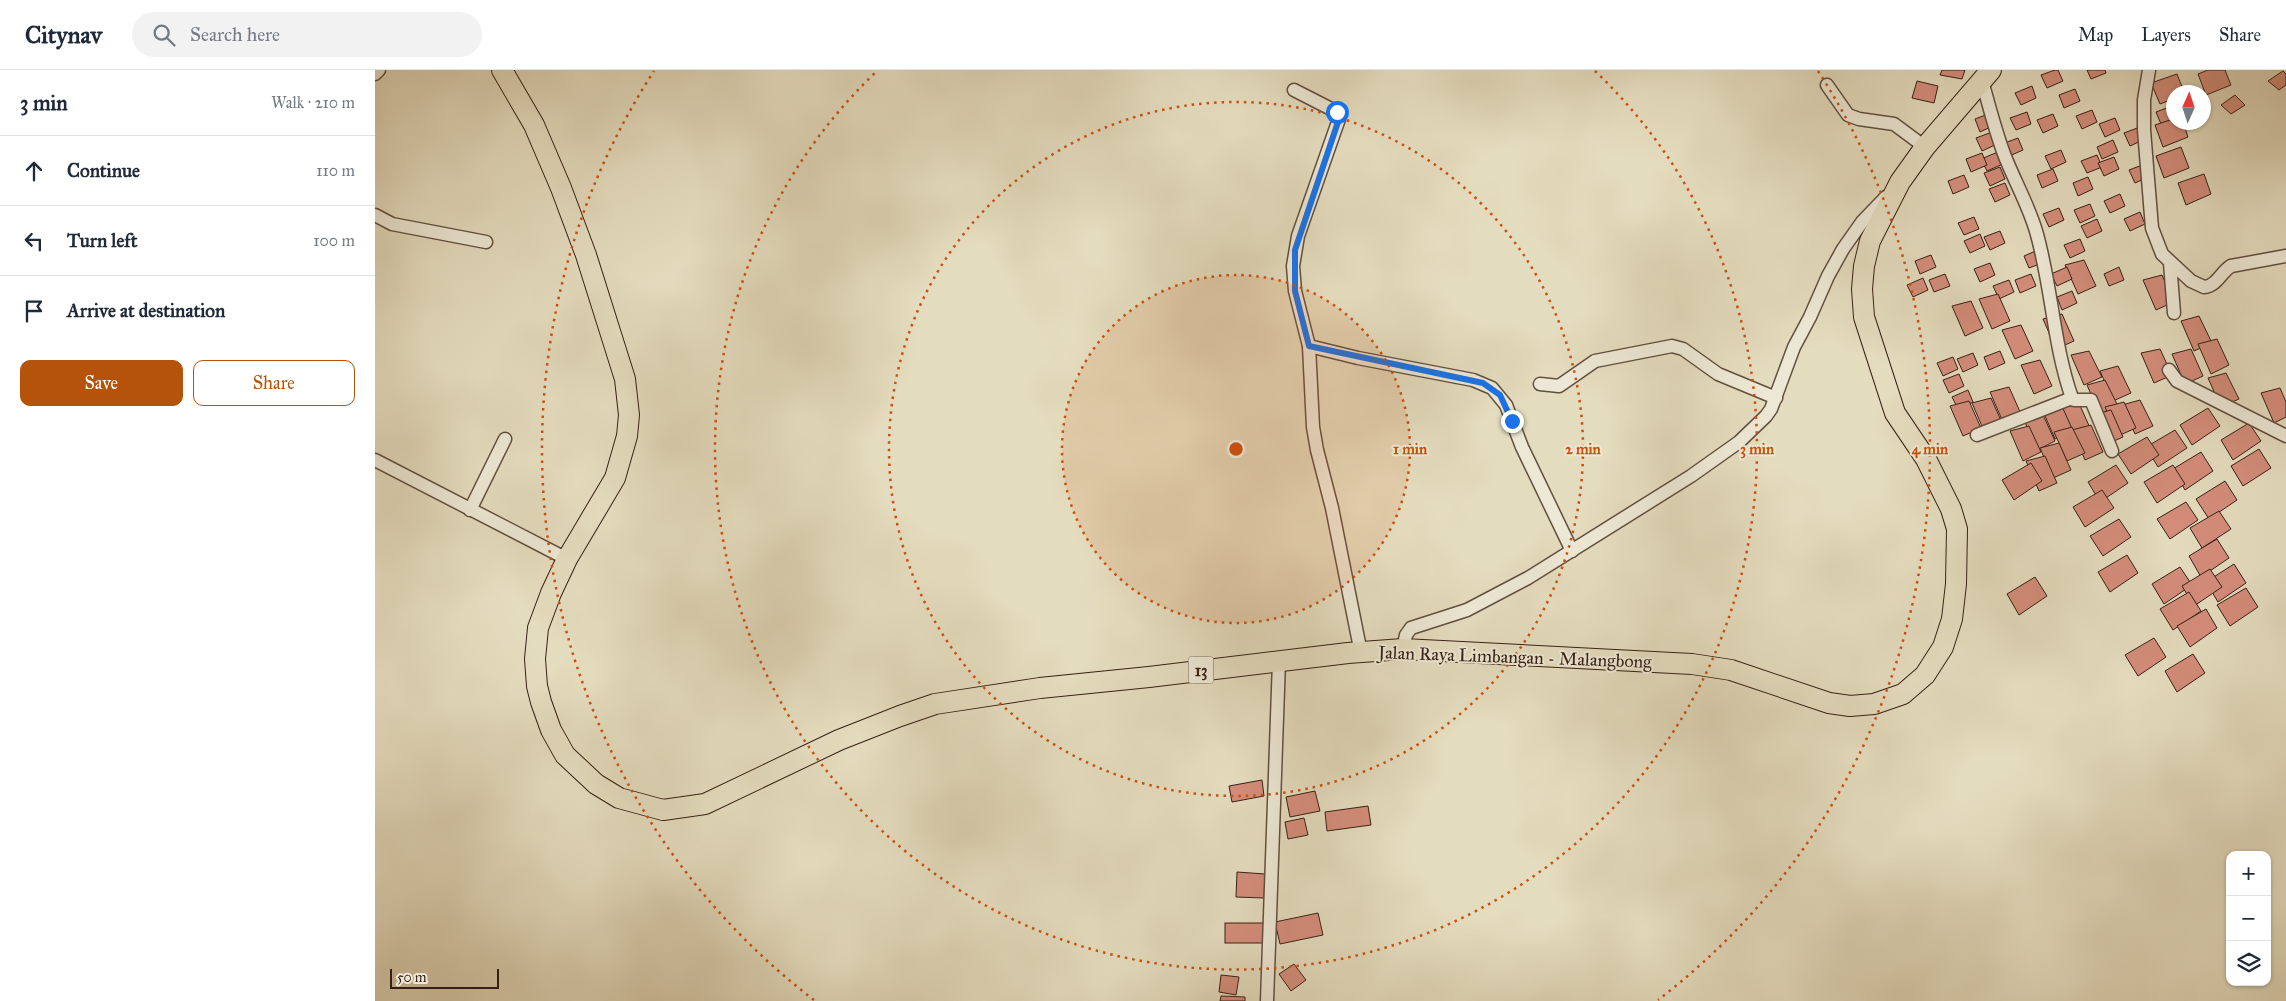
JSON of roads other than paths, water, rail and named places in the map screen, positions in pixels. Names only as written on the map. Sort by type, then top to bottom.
[{"type":"highway","name":"Jalan Raya Limbangan - Malangbong","points":[[502,70],[535,125],[567,201],[615,346],[627,396],[627,436],[615,478],[567,559],[544,609],[535,645],[537,686],[551,730],[565,755],[596,784],[619,798],[663,810],[705,804],[839,740],[935,704],[1040,688],[1361,653],[1403,650],[1692,664],[1731,670],[1829,703],[1850,706],[1874,704],[1903,694],[1925,675],[1943,646],[1952,619],[1956,584],[1957,529],[1951,509],[1926,460],[1895,413],[1864,317],[1863,266],[1870,241],[1900,182],[1925,147],[1987,75]]},
{"type":"street","points":[[375,74],[379,70]]},
{"type":"street","points":[[2149,70],[2144,100],[2144,130],[2152,228],[2162,254],[2191,281],[2204,287],[2213,284],[2225,269],[2231,266],[2286,256]]},
{"type":"street","points":[[1987,75],[2005,154],[2025,197],[2036,231],[2049,286],[2054,326],[2072,398]]},
{"type":"street","points":[[1827,85],[1848,115],[1859,119],[1895,124],[1925,147]]},
{"type":"street","points":[[1294,90],[1337,112],[1339,119],[1295,250],[1295,291],[1309,346],[1313,427],[1317,450],[1332,508],[1361,653]]},
{"type":"street","points":[[1403,650],[1406,635],[1416,625],[1467,610],[1528,578],[1639,510],[1739,442],[1766,416],[1776,398],[1793,347],[1810,318],[1828,276],[1843,249],[1863,222],[1900,182]]},
{"type":"street","points":[[375,215],[392,224],[486,242]]},
{"type":"street","points":[[2170,263],[2174,312]]},
{"type":"street","points":[[1309,346],[1358,358],[1473,380],[1492,388],[1506,405],[1522,448],[1572,550]]},
{"type":"street","points":[[1540,384],[1559,386],[1595,361],[1672,346],[1683,350],[1718,374],[1776,398]]},
{"type":"street","points":[[2169,370],[2177,381],[2286,436]]},
{"type":"street","points":[[1977,435],[2072,398],[2074,400],[2091,400],[2112,451]]},
{"type":"street","points":[[470,510],[505,439]]},
{"type":"street","points":[[375,460],[567,559]]},
{"type":"street","points":[[1267,1001],[1279,661]]}]
